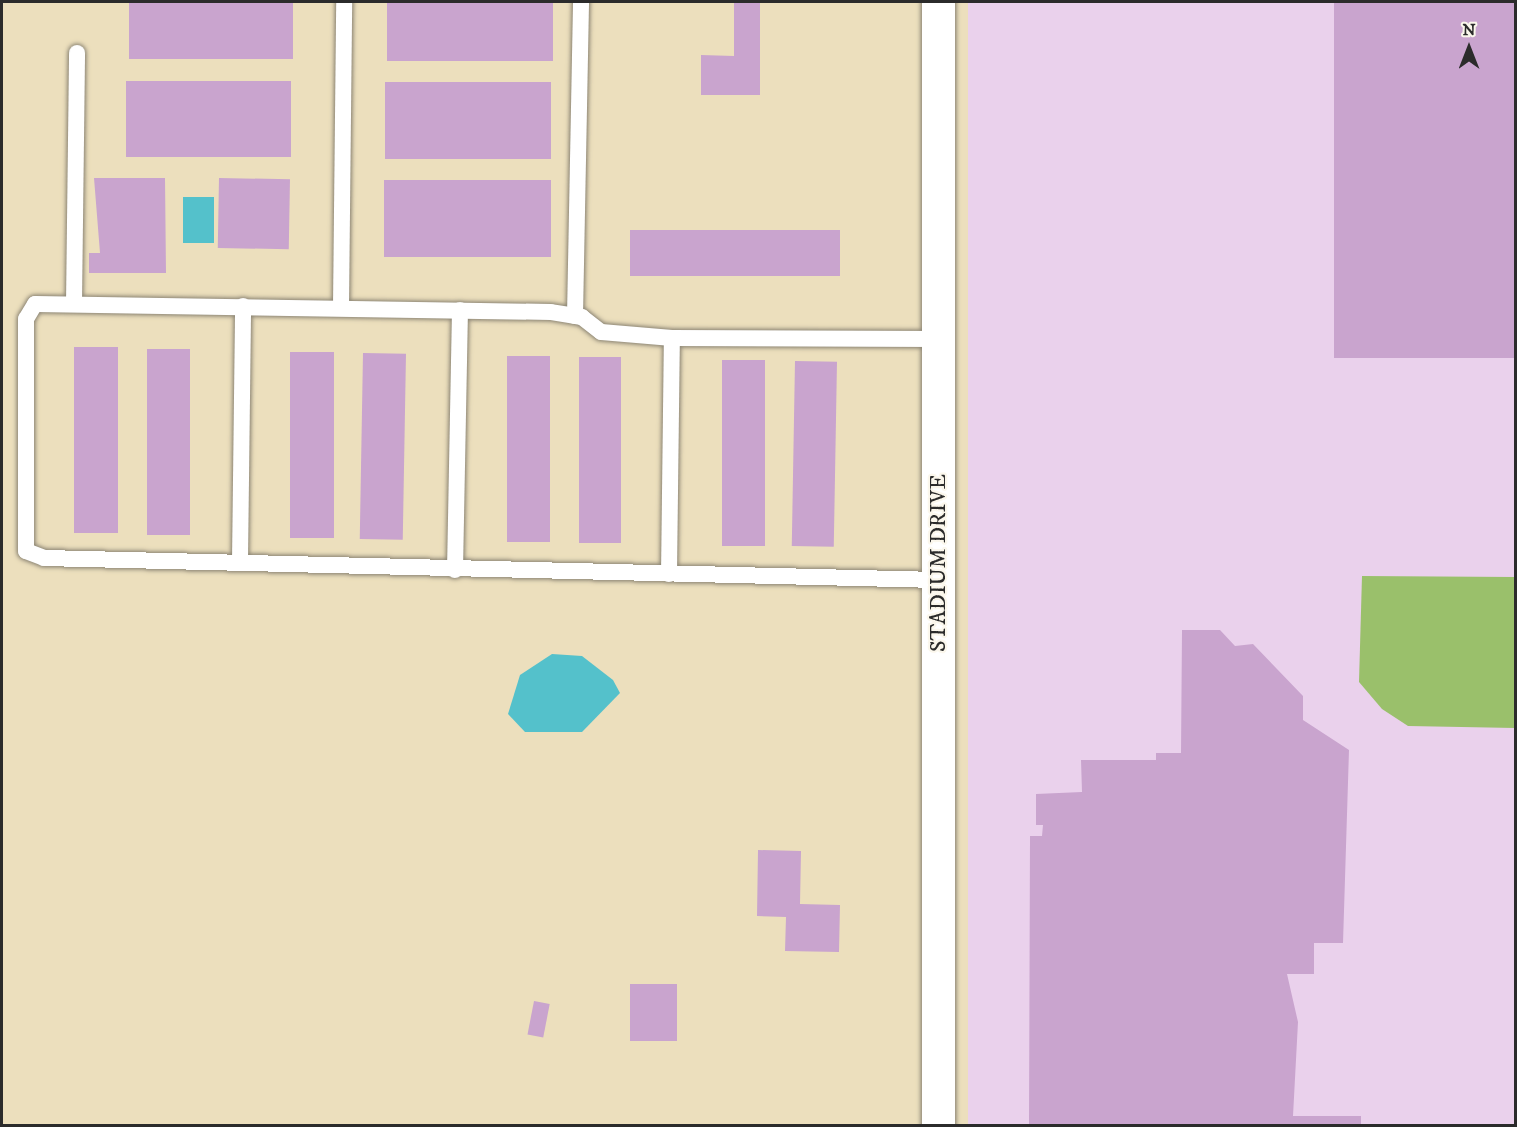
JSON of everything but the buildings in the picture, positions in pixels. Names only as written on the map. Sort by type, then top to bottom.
[{"type":"street","name":"STADIUM DRIVE","points":[[938,2],[938,1125]]},
{"type":"lane","points":[[341,307],[344,2]]},
{"type":"lane","points":[[575,316],[581,2]]},
{"type":"lane","points":[[74,303],[77,52]]},
{"type":"lane","points":[[938,339],[672,338],[601,332],[575,316],[460,310],[35,304],[26,319],[26,551],[44,558],[240,561],[455,570],[939,580]]},
{"type":"lane","points":[[240,561],[243,306]]},
{"type":"lane","points":[[455,570],[460,310]]},
{"type":"lane","points":[[669,574],[672,338]]},
{"type":"shaded area","points":[[968,2],[1515,2],[1515,1125],[968,1125]]},
{"type":"green space","points":[[1362,576],[1515,577],[1515,728],[1408,726],[1382,709],[1359,682]]},
{"type":"water","points":[[183,197],[214,197],[214,243],[183,243]]},
{"type":"water","points":[[552,654],[582,656],[613,680],[620,693],[582,732],[525,732],[508,714],[520,675]]}]
